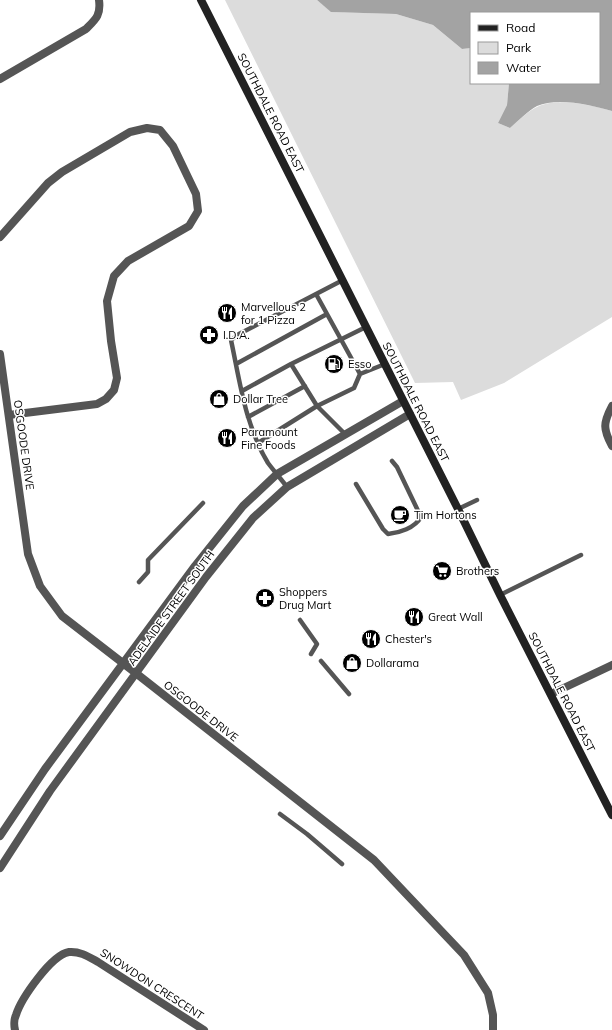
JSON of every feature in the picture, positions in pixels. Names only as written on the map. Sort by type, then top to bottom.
[{"type":"main road","name":"SOUTHDALE ROAD EAST","points":[[201,0],[612,815]]},
{"type":"street","points":[[0,78],[86,29],[97,18],[100,7],[99,0]]},
{"type":"street","points":[[0,237],[48,182],[62,172],[130,132],[147,128],[160,130],[173,146],[196,194],[198,211],[189,226],[128,261],[114,276],[107,300],[111,341],[117,378],[114,390],[106,399],[97,404],[9,415]]},
{"type":"street","name":"OSGOODE DRIVE","points":[[0,354],[28,554],[40,586],[62,616],[374,860],[464,955],[488,993],[493,1015],[493,1030]]},
{"type":"street","name":"ADELAIDE STREET SOUTH","points":[[0,836],[44,769],[195,566],[243,506],[278,474],[403,401]]},
{"type":"street","points":[[612,406],[605,419],[606,434],[612,446]]},
{"type":"street","name":"ADELAIDE STREET SOUTH","points":[[0,868],[50,791],[137,674],[206,577],[252,518],[287,487],[410,414]]},
{"type":"street","points":[[551,694],[612,665]]},
{"type":"street","name":"SNOWDON CRESCENT","points":[[15,1030],[15,1016],[44,970],[56,958],[69,952],[83,954],[98,962],[204,1030]]},
{"type":"lane","points":[[287,487],[269,463],[258,443],[248,417],[231,340],[239,334],[342,280]]},
{"type":"lane","points":[[316,294],[360,374]]},
{"type":"lane","points":[[236,364],[327,314]]},
{"type":"lane","points":[[242,392],[291,364],[366,327]]},
{"type":"lane","points":[[291,364],[317,406],[345,434]]},
{"type":"lane","points":[[258,443],[317,406],[354,388],[360,374],[384,364]]},
{"type":"lane","points":[[248,417],[305,386]]},
{"type":"lane","points":[[356,484],[383,529],[388,534],[399,533],[415,524],[421,517],[397,467],[392,461]]},
{"type":"lane","points":[[458,509],[477,500]]},
{"type":"lane","points":[[139,582],[148,572],[148,560],[203,503]]},
{"type":"lane","points":[[500,595],[581,555]]},
{"type":"lane","points":[[300,620],[317,644],[311,654]]},
{"type":"lane","points":[[321,661],[348,694]]},
{"type":"lane","points":[[280,814],[307,834],[342,864]]},
{"type":"green space","points":[[225,0],[317,0],[332,12],[396,14],[433,25],[462,49],[470,48],[470,84],[509,84],[507,105],[498,123],[510,128],[530,111],[545,104],[564,102],[574,103],[595,106],[612,111],[612,317],[504,383],[461,400],[453,382],[415,383]]},
{"type":"water","points":[[317,0],[612,0],[612,111],[585,104],[554,102],[537,106],[510,128],[498,123],[507,105],[509,84],[600,84],[600,12],[470,12],[470,48],[462,49],[433,25],[396,14],[331,12]]},
{"type":"place","name":"Marvellous 2 for 1 Pizza","points":[[227,313]]},
{"type":"place","name":"I.D.A.","points":[[209,335]]},
{"type":"place","name":"Esso","points":[[334,364]]},
{"type":"place","name":"Dollar Tree","points":[[219,399]]},
{"type":"place","name":"Paramount Fine Foods","points":[[227,438]]},
{"type":"place","name":"Tim Hortons","points":[[400,515]]},
{"type":"place","name":"Brothers","points":[[442,571]]},
{"type":"place","name":"Shoppers Drug Mart","points":[[265,598]]},
{"type":"place","name":"Great Wall","points":[[414,617]]},
{"type":"place","name":"Chester's","points":[[371,639]]},
{"type":"place","name":"Dollarama","points":[[352,663]]}]
